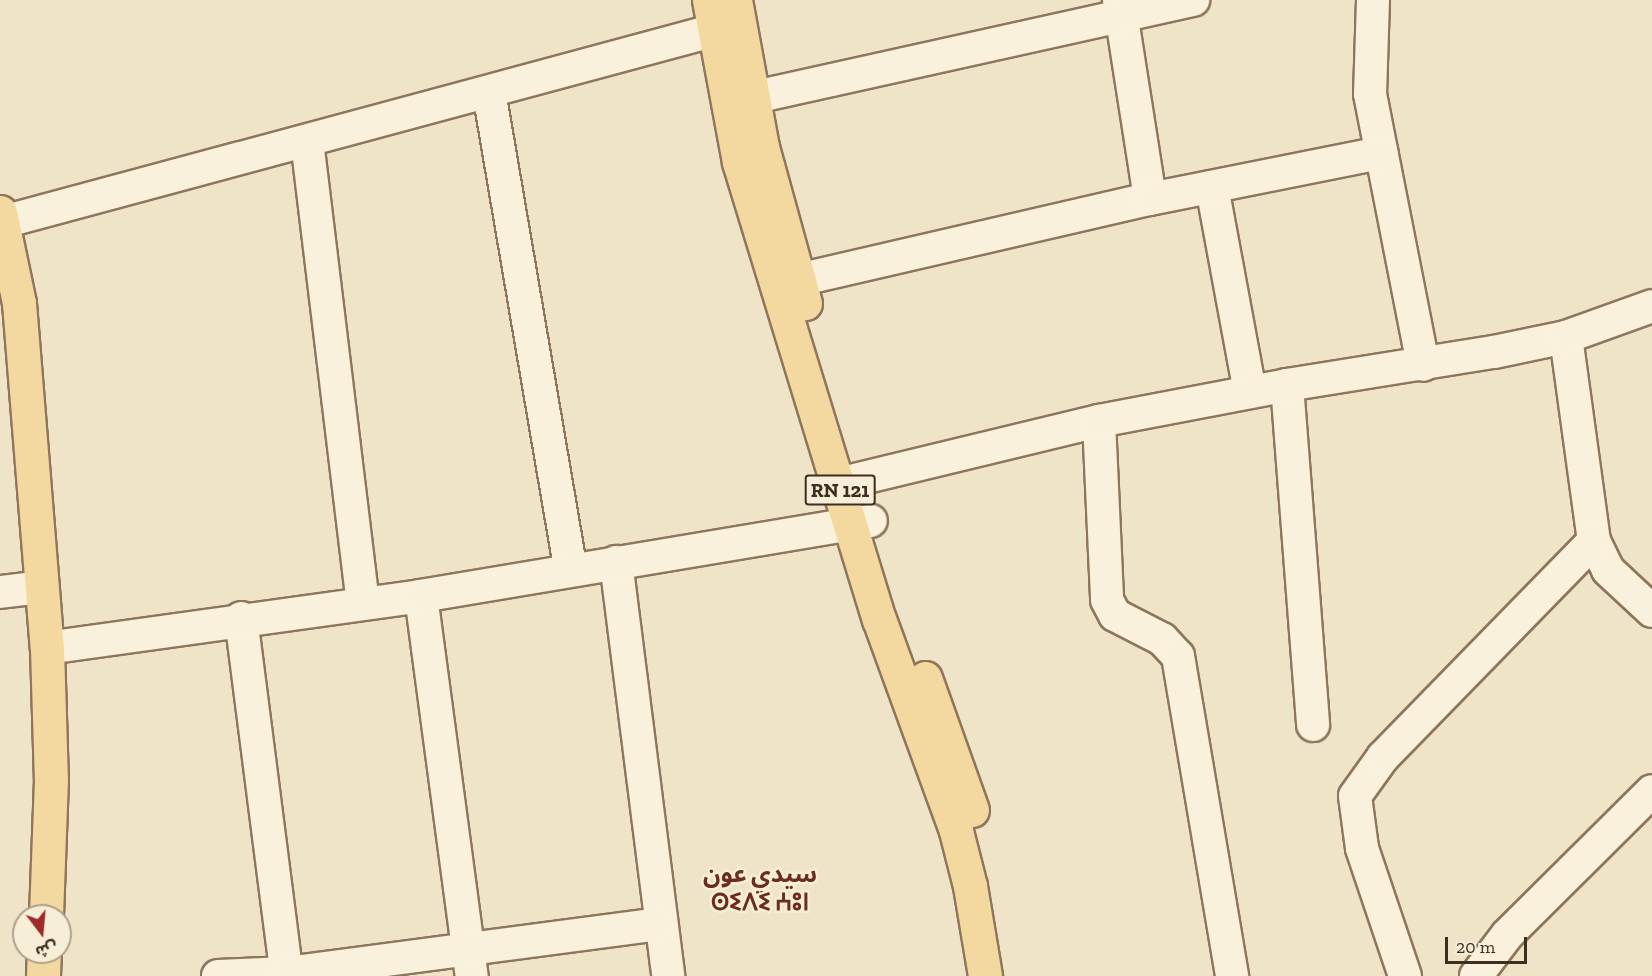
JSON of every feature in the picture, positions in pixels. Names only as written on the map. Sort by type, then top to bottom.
[{"type":"main road","name":"RN 121","points":[[724,13],[751,98],[848,482]]},
{"type":"main road","name":"RN 121","points":[[724,13],[740,162],[861,523],[897,606],[958,763],[991,888],[1004,976]]},
{"type":"main road","points":[[2,217],[19,303],[47,648],[51,779],[46,904]]},
{"type":"main road","name":"RN 121","points":[[861,523],[882,628],[956,831],[974,908],[984,976]]},
{"type":"street","points":[[751,98],[1120,7],[1193,0]]},
{"type":"street","points":[[1373,0],[1370,94],[1423,365]]},
{"type":"street","points":[[1120,7],[1150,199]]},
{"type":"street","points":[[2,217],[307,141],[489,92],[724,13]]},
{"type":"street","points":[[489,92],[570,568]]},
{"type":"street","points":[[307,141],[363,604]]},
{"type":"street","points":[[798,280],[1150,199],[1381,153]]},
{"type":"street","points":[[1212,187],[1250,392]]},
{"type":"street","points":[[848,482],[1099,421],[1287,385],[1423,365],[1566,337],[1652,306]]},
{"type":"street","points":[[1566,337],[1594,540],[1608,570],[1652,611]]},
{"type":"street","points":[[1287,385],[1312,725]]},
{"type":"street","points":[[1099,421],[1107,600],[1115,615],[1162,639],[1178,656],[1232,976]]},
{"type":"street","points":[[47,648],[241,618],[421,596],[570,568],[861,523]]},
{"type":"street","points":[[1406,976],[1362,848],[1355,796],[1383,757],[1594,540]]},
{"type":"street","points":[[616,562],[668,976]]},
{"type":"street","points":[[0,592],[42,587]]},
{"type":"street","points":[[421,596],[470,962]]},
{"type":"street","points":[[241,618],[287,975]]},
{"type":"street","points":[[1476,976],[1507,935],[1652,791]]},
{"type":"street","points":[[218,976],[287,975],[470,962],[660,924]]},
{"type":"district","name":"سيدي عون ⵙⵉⴷⵉ ⵄⵓⵏ","points":[[760,888]]}]
